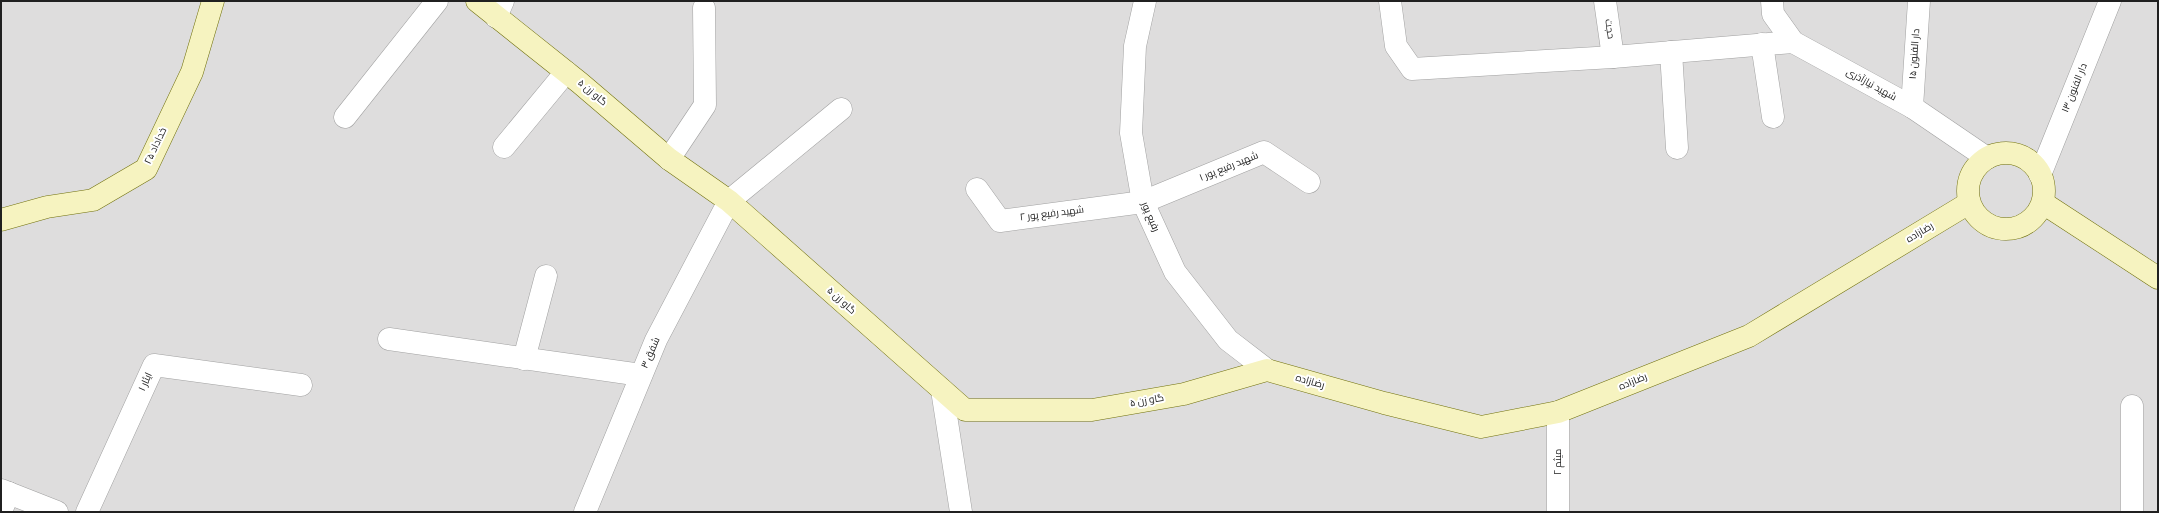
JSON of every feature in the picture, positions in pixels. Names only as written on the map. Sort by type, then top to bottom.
[{"type":"street","name":"خداداد ۲۵","points":[[1,220],[47,206],[93,200],[146,169],[192,72],[213,1]]},
{"type":"street","points":[[345,117],[437,1]]},
{"type":"street","name":"گاو زن ۵","points":[[477,1],[500,9],[566,72],[669,159],[729,201],[965,410],[1092,410],[1184,394],[1267,370]]},
{"type":"street","name":"رفیع پور","points":[[1145,1],[1135,46],[1131,133],[1143,202],[1175,272],[1228,340],[1267,370]]},
{"type":"street","points":[[1390,1],[1396,46],[1412,69],[1613,57],[1793,42]]},
{"type":"street","name":"حجت","points":[[1605,1],[1613,57]]},
{"type":"street","name":"شهید نیازآذری","points":[[1772,1],[1773,14],[1793,42],[1912,107],[1987,158]]},
{"type":"street","name":"دار الفنون ۱۵","points":[[1912,107],[1919,1]]},
{"type":"street","name":"دار الفنون ۱۳","points":[[2040,175],[2110,1]]},
{"type":"street","points":[[669,159],[705,105],[704,8]]},
{"type":"street","points":[[1762,44],[1772,117]]},
{"type":"street","points":[[1671,52],[1677,148]]},
{"type":"street","points":[[504,147],[566,72]]},
{"type":"street","points":[[729,201],[841,109]]},
{"type":"street","name":"شهید رفیع پور ۱","points":[[1143,202],[1264,152],[1309,182]]},
{"type":"street","points":[[2001,153],[2017,154],[2031,162],[2040,175],[2043,184],[2043,203],[2034,217],[2022,226],[2006,230],[1990,226],[1977,218],[1969,203],[1967,190],[1970,178],[1976,166],[1987,158],[2001,153]]},
{"type":"street","name":"شهید رفیع پور ۲","points":[[977,189],[1000,221],[1143,202]]},
{"type":"street","name":"شفق ۳","points":[[585,512],[656,340],[729,201]]},
{"type":"street","name":"رضازاده","points":[[1267,370],[1384,404],[1481,427],[1558,412],[1750,336],[1969,203]]},
{"type":"street","points":[[2043,203],[2158,278]]},
{"type":"street","points":[[524,358],[546,276]]},
{"type":"street","points":[[389,339],[641,375]]},
{"type":"street","name":"ایثار ۱","points":[[87,512],[154,365],[301,385]]},
{"type":"street","points":[[942,390],[961,512]]},
{"type":"street","points":[[2132,406],[2132,512]]},
{"type":"street","name":"میثم ۲","points":[[1558,412],[1558,512]]},
{"type":"street","points":[[4,498],[57,512]]},
{"type":"shaded area","points":[[1,1],[2158,1],[2158,512],[1,512]]}]
